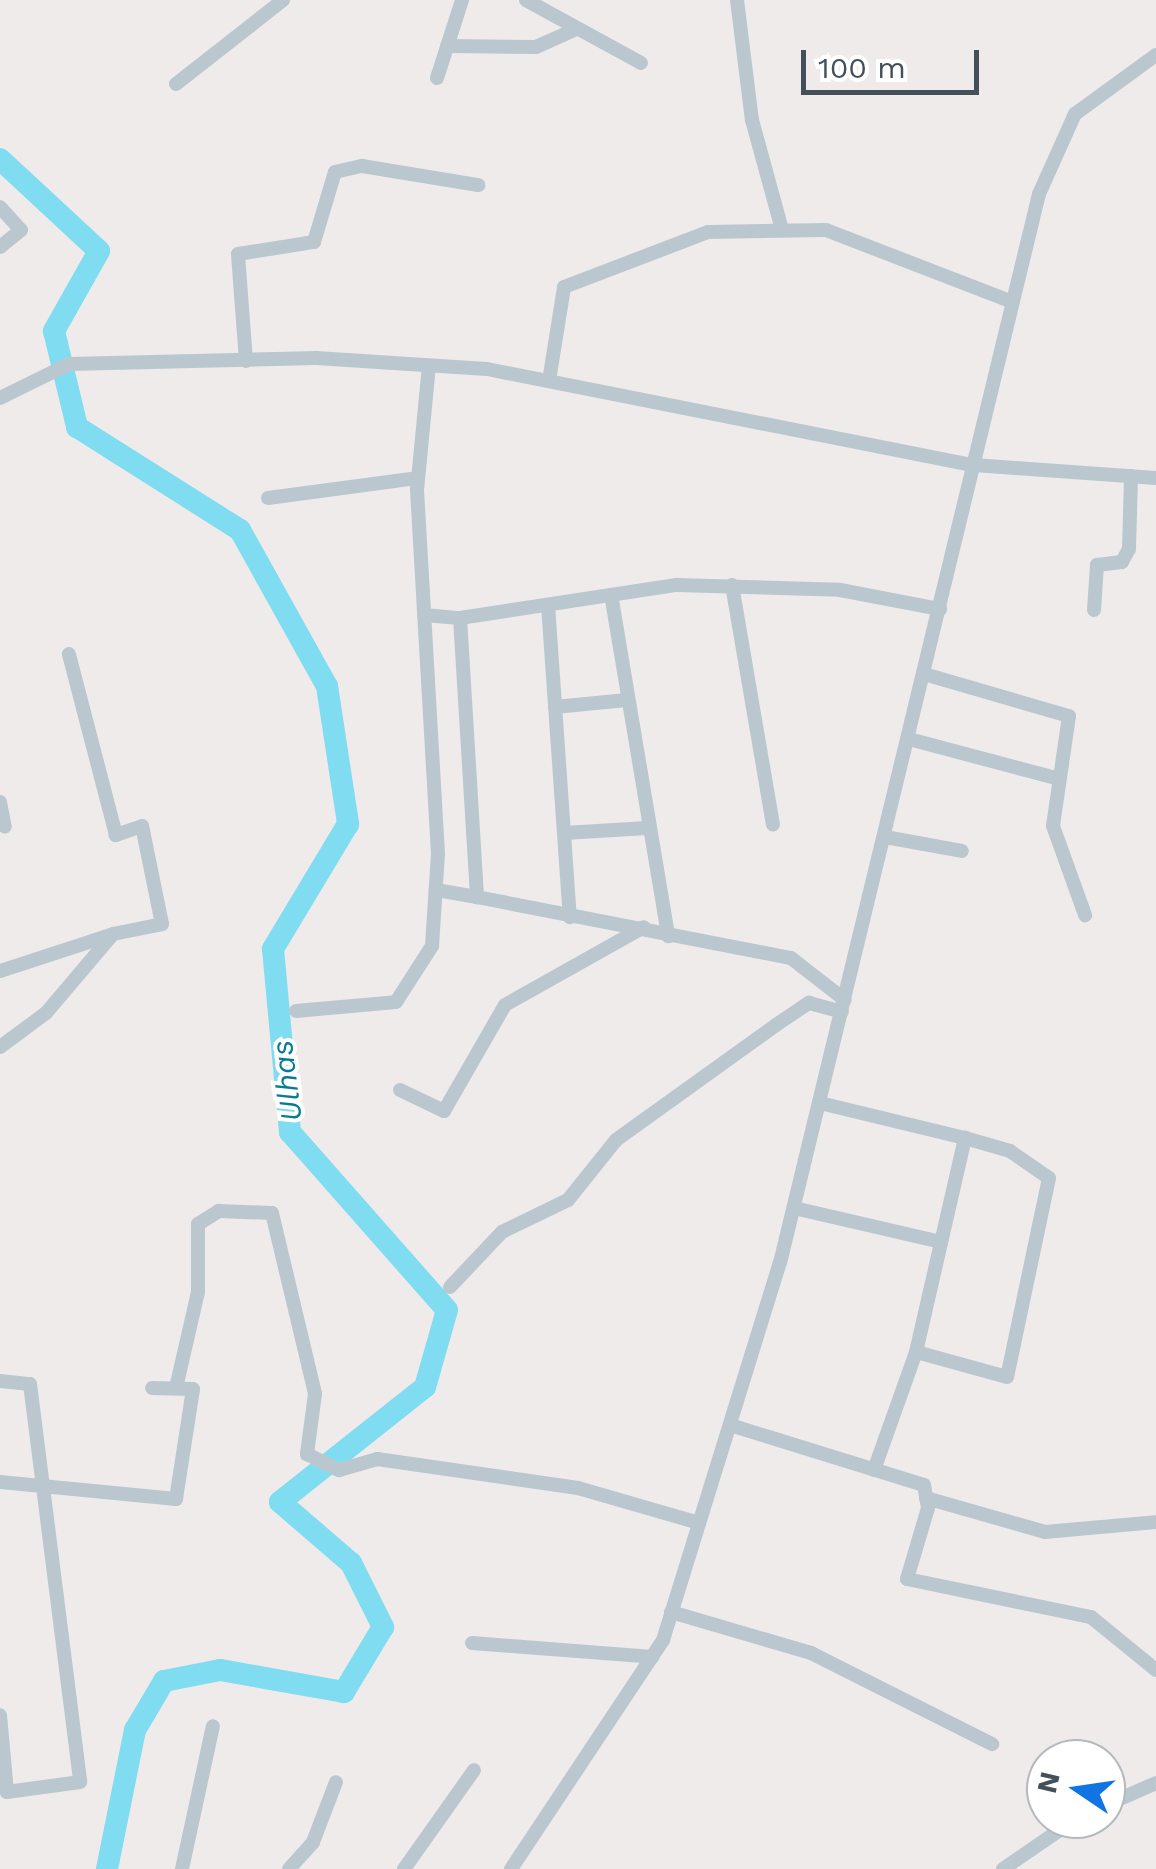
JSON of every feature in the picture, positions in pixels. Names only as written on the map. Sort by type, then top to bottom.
[{"type":"street","points":[[176,84],[284,0]]},
{"type":"street","points":[[437,78],[462,0]]},
{"type":"street","points":[[526,0],[574,30],[641,63]]},
{"type":"street","points":[[736,0],[752,120],[782,230]]},
{"type":"street","points":[[448,46],[536,47],[574,30]]},
{"type":"street","points":[[511,1869],[652,1657],[671,1612],[794,1208],[1039,194],[1075,114],[1156,55]]},
{"type":"street","points":[[246,360],[238,254],[314,242],[336,172],[362,166],[478,185]]},
{"type":"street","points":[[0,207],[21,230],[0,247]]},
{"type":"street","points":[[549,380],[564,287],[708,232],[826,230],[1013,302]]},
{"type":"street","points":[[0,398],[69,364],[246,360],[429,366],[549,380],[974,465],[1156,478]]},
{"type":"street","points":[[296,1012],[396,1002],[432,946],[436,890],[417,478],[429,366]]},
{"type":"street","points":[[1094,610],[1097,566],[1122,562],[1128,549],[1131,476]]},
{"type":"street","points":[[268,498],[417,478]]},
{"type":"street","points":[[424,616],[460,618],[732,585],[840,590],[940,609]]},
{"type":"street","points":[[732,585],[773,824]]},
{"type":"street","points":[[612,600],[668,936]]},
{"type":"street","points":[[548,605],[570,917]]},
{"type":"street","points":[[460,618],[477,898]]},
{"type":"street","points":[[0,971],[113,934],[162,924],[142,826],[116,835],[69,654]]},
{"type":"street","points":[[924,674],[1069,716],[1053,826],[1085,915]]},
{"type":"street","points":[[555,706],[627,700]]},
{"type":"street","points":[[908,739],[1058,779]]},
{"type":"street","points":[[0,802],[5,828]]},
{"type":"street","points":[[564,834],[647,828]]},
{"type":"street","points":[[885,837],[962,850]]},
{"type":"street","points":[[436,890],[791,958],[844,1006]]},
{"type":"street","points":[[400,1090],[444,1111],[506,1004],[644,927]]},
{"type":"street","points":[[0,1046],[46,1013],[113,934]]},
{"type":"street","points":[[450,1286],[502,1232],[568,1200],[616,1140],[776,1025],[809,1002],[844,1006]]},
{"type":"street","points":[[820,1103],[1010,1152],[1049,1178],[1007,1377],[916,1352]]},
{"type":"street","points":[[874,1470],[916,1352],[965,1138]]},
{"type":"street","points":[[794,1208],[941,1242]]},
{"type":"street","points":[[176,1388],[198,1292],[198,1224],[219,1212],[272,1213],[315,1394],[307,1454],[339,1470],[377,1459],[578,1488],[699,1523]]},
{"type":"street","points":[[0,1382],[30,1384],[38,1486],[80,1782],[7,1792],[0,1715]]},
{"type":"street","points":[[0,1482],[176,1499],[194,1389],[152,1388]]},
{"type":"street","points":[[730,1425],[924,1485],[926,1498],[906,1579],[1091,1617],[1156,1670]]},
{"type":"street","points":[[926,1498],[1045,1532],[1156,1522]]},
{"type":"street","points":[[671,1612],[810,1653],[992,1744]]},
{"type":"street","points":[[472,1643],[652,1657]]},
{"type":"street","points":[[182,1869],[213,1726]]},
{"type":"street","points":[[404,1869],[474,1770]]},
{"type":"street","points":[[290,1869],[313,1842],[336,1782]]},
{"type":"street","points":[[1126,1796],[1156,1783]]},
{"type":"street","points":[[1003,1869],[1047,1839]]},
{"type":"waterway","name":"Ulhas","points":[[0,159],[99,251],[54,331],[77,427],[240,530],[327,686],[348,824],[273,949],[290,1132],[447,1310],[425,1387],[280,1502],[351,1563],[383,1627],[344,1692],[220,1670],[164,1681],[135,1730],[107,1869]]}]
